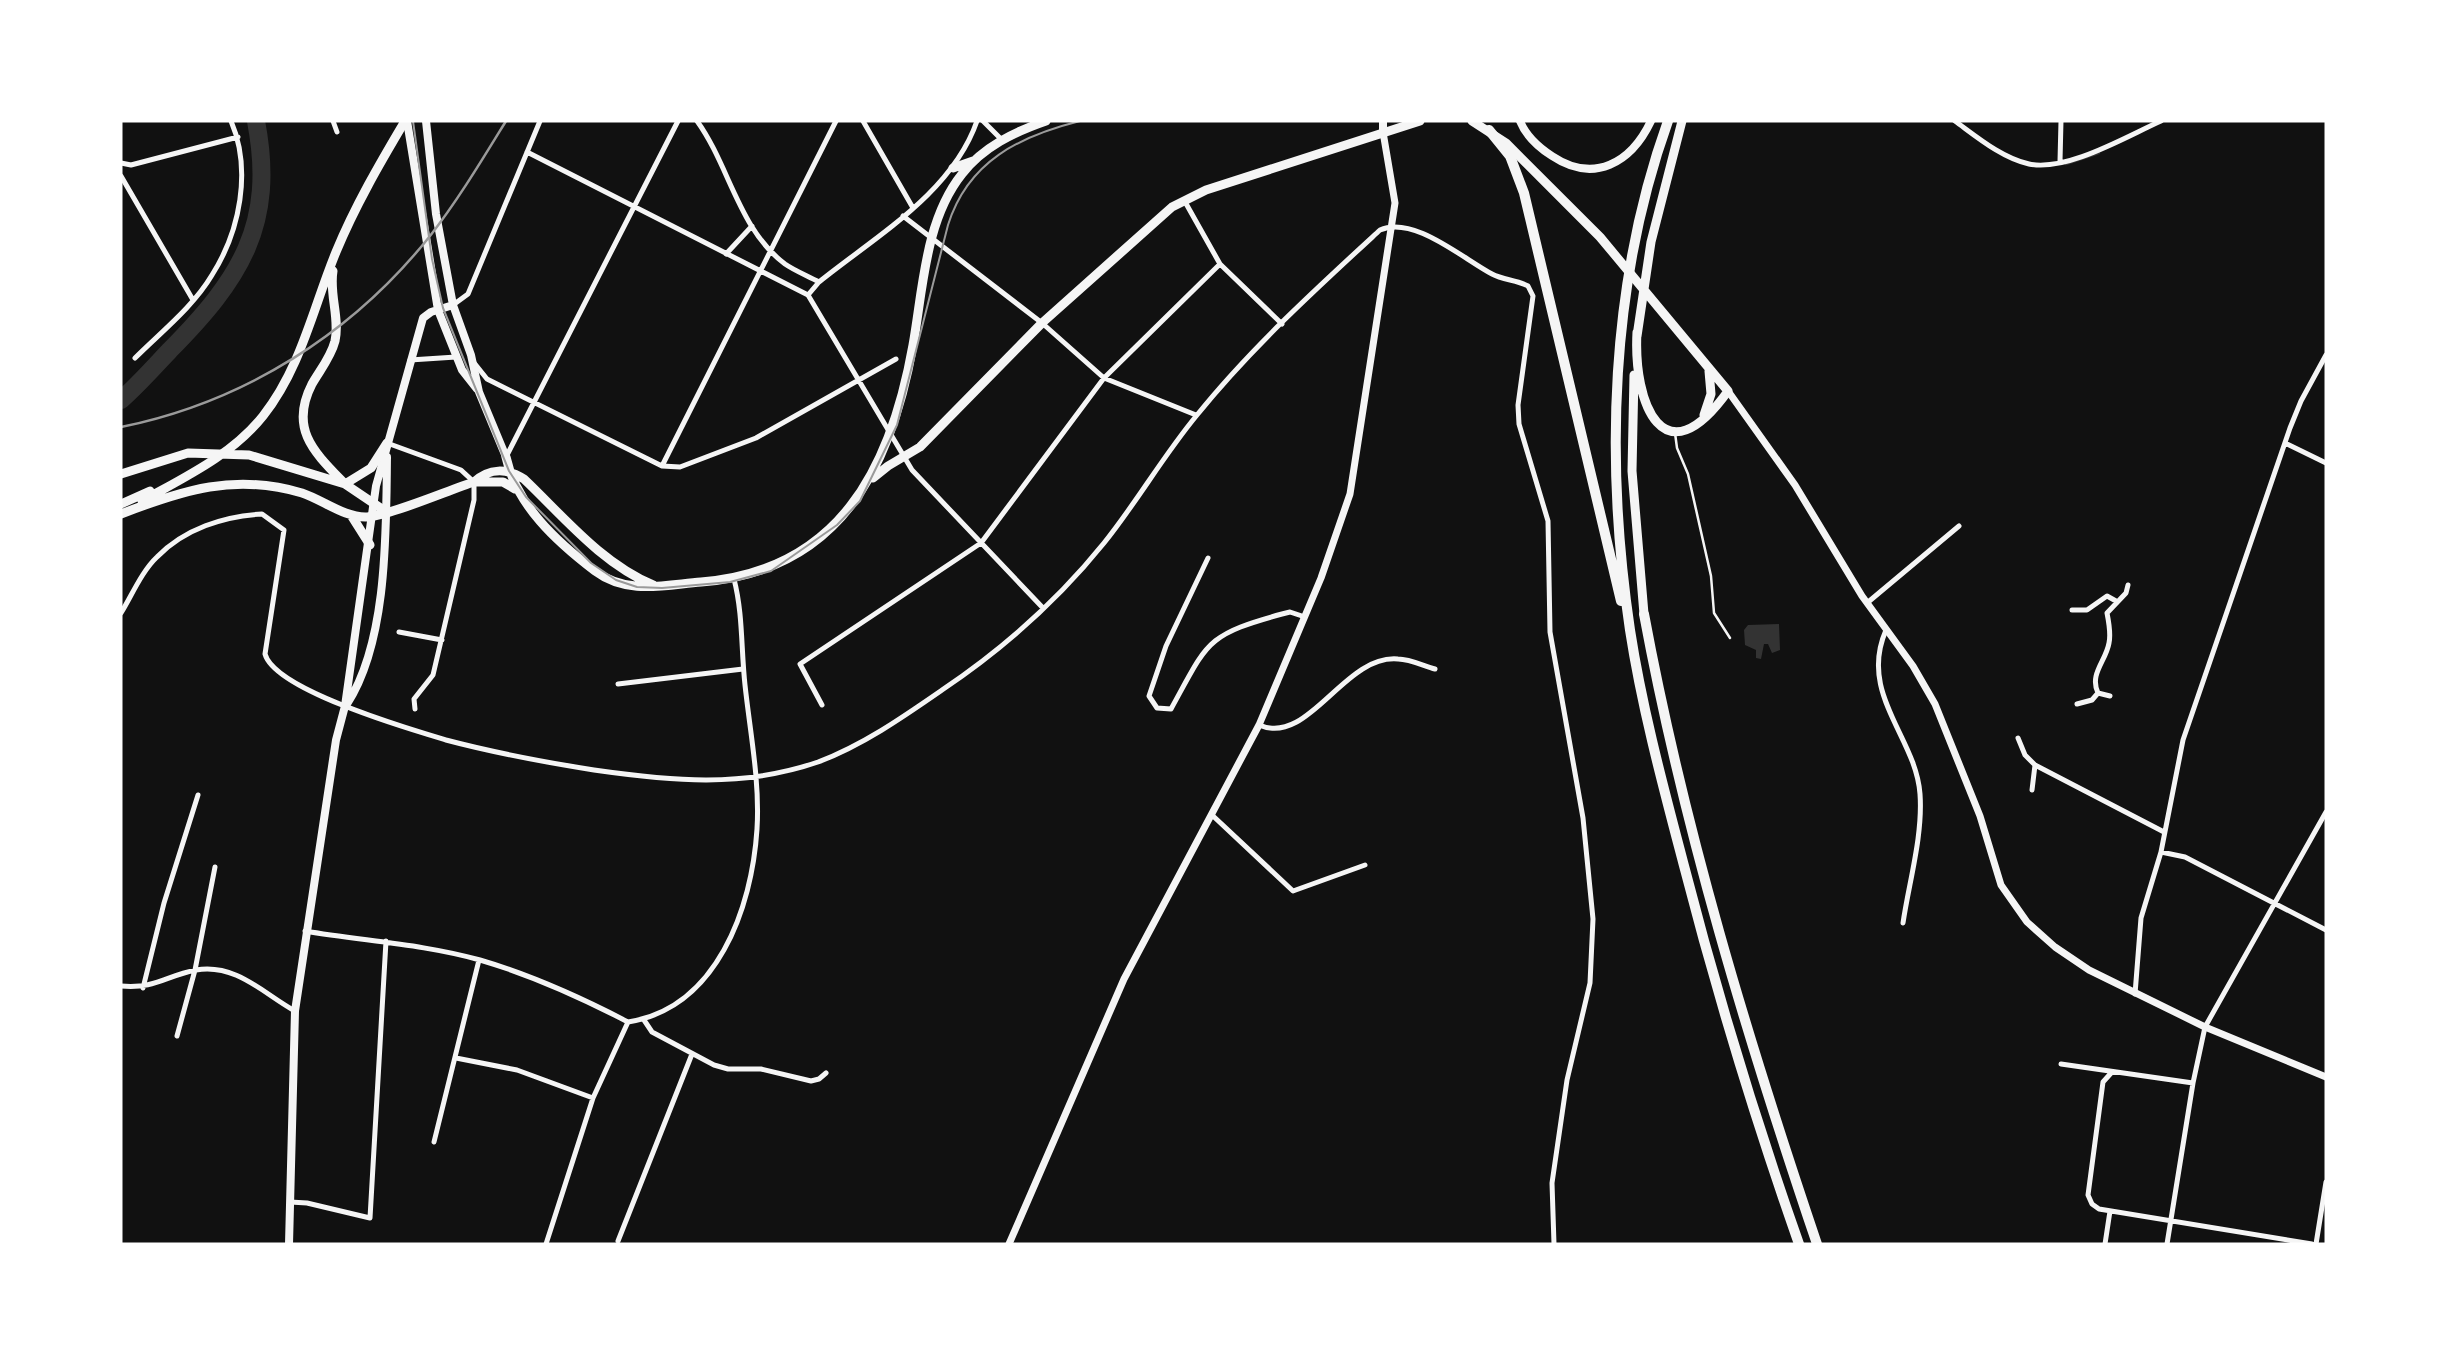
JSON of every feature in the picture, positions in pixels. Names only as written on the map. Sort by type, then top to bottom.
[{"type":"highway","points":[[1630,633],[1621,564],[1616,468],[1616,396],[1623,317],[1638,226],[1668,121]]},
{"type":"highway","points":[[1489,130],[1502,143],[1518,175],[1544,272],[1607,550],[1630,633],[1668,803],[1694,903],[1736,1049],[1799,1244]]},
{"type":"highway","points":[[1518,175],[1521,158]]},
{"type":"highway","points":[[1644,614],[1662,707],[1708,897],[1752,1046],[1817,1244]]},
{"type":"main road","points":[[121,514],[196,471],[246,434],[262,418],[285,384],[298,356],[337,250],[373,174],[406,121]]},
{"type":"main road","points":[[406,121],[438,310],[456,357],[479,392]]},
{"type":"main road","points":[[426,121],[436,214],[453,305],[471,355],[479,392],[506,457],[515,489],[523,503],[600,575],[625,587],[734,579],[769,569],[795,554],[851,508],[870,482],[890,435],[913,345],[918,303],[934,237],[952,189],[974,160]]},
{"type":"main road","points":[[953,169],[974,160],[1002,140],[1046,121]]},
{"type":"main road","points":[[1383,121],[1383,132]]},
{"type":"main road","points":[[870,482],[920,447],[1042,323],[1172,207],[1184,200],[1420,121]]},
{"type":"main road","points":[[1472,121],[1489,130],[1521,158],[1600,237],[1728,391],[1697,425],[1674,430],[1656,423],[1644,405],[1637,365],[1637,332]]},
{"type":"main road","points":[[1520,121],[1530,138],[1548,154],[1574,168],[1593,170],[1610,167],[1630,154],[1651,121]]},
{"type":"main road","points":[[1644,614],[1632,458],[1637,332],[1651,242],[1682,121]]},
{"type":"main road","points":[[337,250],[330,290],[336,338],[304,403],[303,423],[308,441],[345,484],[386,511]]},
{"type":"main road","points":[[289,1244],[295,1011],[305,931],[345,706],[375,504],[387,443],[423,318],[453,305]]},
{"type":"main road","points":[[1697,425],[1710,402],[1712,385],[1709,368]]},
{"type":"main road","points":[[121,474],[168,458],[202,452],[249,455],[345,484],[370,468],[387,443]]},
{"type":"main road","points":[[345,706],[358,683],[370,648],[385,555],[387,443]]},
{"type":"main road","points":[[121,514],[182,491],[224,485],[294,491],[351,514],[373,516],[474,482],[494,471],[506,457]]},
{"type":"main road","points":[[506,457],[524,479],[605,556],[631,575],[653,585]]},
{"type":"main road","points":[[121,504],[196,471]]},
{"type":"main road","points":[[494,471],[509,471],[524,479]]},
{"type":"main road","points":[[474,482],[503,482],[515,489]]},
{"type":"main road","points":[[351,514],[370,545]]},
{"type":"street","points":[[135,358],[193,300],[212,275],[237,216],[242,184],[238,137],[231,121]]},
{"type":"street","points":[[333,121],[337,132]]},
{"type":"street","points":[[453,305],[468,294],[540,121]]},
{"type":"street","points":[[506,457],[678,121]]},
{"type":"street","points":[[697,121],[716,152],[752,226],[784,263],[818,282]]},
{"type":"street","points":[[662,466],[836,121]]},
{"type":"street","points":[[863,121],[913,208]]},
{"type":"street","points":[[808,295],[818,282],[913,208],[953,169],[968,146],[977,121]]},
{"type":"street","points":[[983,121],[1002,140]]},
{"type":"street","points":[[1955,121],[1991,146],[2028,163],[2060,161],[2096,150],[2161,121]]},
{"type":"street","points":[[2060,161],[2061,121]]},
{"type":"street","points":[[1009,1244],[1124,979],[1259,725],[1332,548],[1356,468],[1395,202],[1383,132]]},
{"type":"street","points":[[121,163],[131,165],[238,137]]},
{"type":"street","points":[[527,152],[808,295],[903,457],[1044,608]]},
{"type":"street","points":[[121,176],[193,300]]},
{"type":"street","points":[[1184,200],[1220,264],[1282,324]]},
{"type":"street","points":[[903,215],[1042,323],[1104,378],[1196,415]]},
{"type":"street","points":[[121,612],[156,557],[192,531],[225,517],[262,514],[284,530],[265,653],[268,663],[284,676],[324,699],[466,745],[570,766],[666,780],[712,782],[755,778],[796,769],[857,745],[976,667],[1019,633],[1106,541],[1196,415],[1282,324],[1380,230],[1391,225],[1414,228],[1496,276],[1528,286],[1533,306],[1518,405],[1519,424],[1548,521],[1550,632],[1583,818],[1593,919],[1590,983],[1567,1080],[1552,1183],[1554,1244]]},
{"type":"street","points":[[726,254],[752,226]]},
{"type":"street","points":[[822,705],[800,664],[981,543],[1104,378],[1220,264]]},
{"type":"street","points":[[471,355],[477,368],[487,379],[662,466],[681,467],[755,438],[896,359]]},
{"type":"street","points":[[2135,994],[2141,918],[2161,852],[2183,740],[2285,443],[2301,401],[2326,355]]},
{"type":"street","points":[[410,360],[456,357]]},
{"type":"street","points":[[1728,391],[1795,485],[1867,603],[1913,666],[1935,705],[1980,816],[2001,885],[2027,922],[2055,947],[2089,970],[2135,994],[2205,1027],[2326,1077]]},
{"type":"street","points":[[387,443],[461,470],[474,482],[474,500],[433,675],[414,699],[415,709]]},
{"type":"street","points":[[2285,443],[2326,463]]},
{"type":"street","points":[[1867,603],[1959,526]]},
{"type":"street","points":[[1208,558],[1166,646],[1153,683],[1149,696],[1157,708],[1171,709],[1203,651],[1222,634],[1290,612],[1305,617]]},
{"type":"street","points":[[305,931],[386,941],[479,960],[573,994],[628,1022],[644,1020],[678,1002],[701,982],[718,962],[730,938],[750,878],[757,828],[740,603],[734,579]]},
{"type":"street","points":[[2110,696],[2098,693],[2094,686],[2109,643],[2108,613],[2126,593],[2128,585]]},
{"type":"street","points":[[2073,610],[2087,610],[2107,596],[2116,601]]},
{"type":"street","points":[[1886,629],[1878,648],[1883,697],[1915,767],[1920,792],[1903,923]]},
{"type":"street","points":[[399,632],[442,640]]},
{"type":"street","points":[[1259,725],[1275,729],[1296,724],[1346,681],[1372,664],[1398,658],[1435,669]]},
{"type":"street","points":[[618,684],[743,668]]},
{"type":"street","points":[[2077,704],[2092,700],[2098,693]]},
{"type":"street","points":[[2018,738],[2025,755],[2035,765],[2164,832]]},
{"type":"street","points":[[2032,790],[2035,765]]},
{"type":"street","points":[[144,988],[164,902],[198,795]]},
{"type":"street","points":[[2167,1244],[2193,1083],[2205,1027],[2326,812]]},
{"type":"street","points":[[1212,815],[1293,891],[1365,865]]},
{"type":"street","points":[[2161,852],[2185,858],[2326,930]]},
{"type":"street","points":[[177,1036],[195,970],[215,867]]},
{"type":"street","points":[[290,1202],[307,1203],[370,1218],[386,941]]},
{"type":"street","points":[[434,1142],[479,960]]},
{"type":"street","points":[[121,986],[144,988],[195,970],[213,970],[233,974],[269,992],[295,1011]]},
{"type":"street","points":[[644,1020],[652,1032],[692,1054],[728,1069],[761,1069],[811,1081],[826,1073]]},
{"type":"street","points":[[546,1244],[593,1098],[628,1022]]},
{"type":"street","points":[[618,1241],[692,1054]]},
{"type":"street","points":[[456,1058],[517,1070],[593,1098]]},
{"type":"street","points":[[2060,1064],[2193,1083]]},
{"type":"street","points":[[2112,1072],[2103,1082],[2088,1195],[2092,1204],[2109,1211],[2314,1244],[2326,1182]]},
{"type":"street","points":[[2105,1244],[2109,1211]]},
{"type":"lane","points":[[1674,430],[1677,448],[1688,474],[1711,576],[1714,613],[1730,638]]},
{"type":"shaded area","points":[[1779,624],[1780,650],[1772,653],[1768,644],[1764,644],[1761,659],[1756,658],[1756,650],[1745,645],[1744,630],[1748,625]]},
{"type":"waterway","points":[[121,400],[216,299],[247,248],[261,191],[261,158],[256,121]]},
{"type":"waterway","points":[[2066,164],[2099,153]]},
{"type":"tram line","points":[[413,121],[432,259],[443,308],[509,471],[526,497],[591,563],[616,580],[637,587],[662,588],[730,582],[771,571],[837,525],[860,501],[897,425],[948,225],[957,203],[969,184],[999,155],[1037,135],[1080,121]]},
{"type":"railway","points":[[121,427],[166,416],[210,400],[292,359],[330,333],[366,304],[430,236],[506,121]]}]
